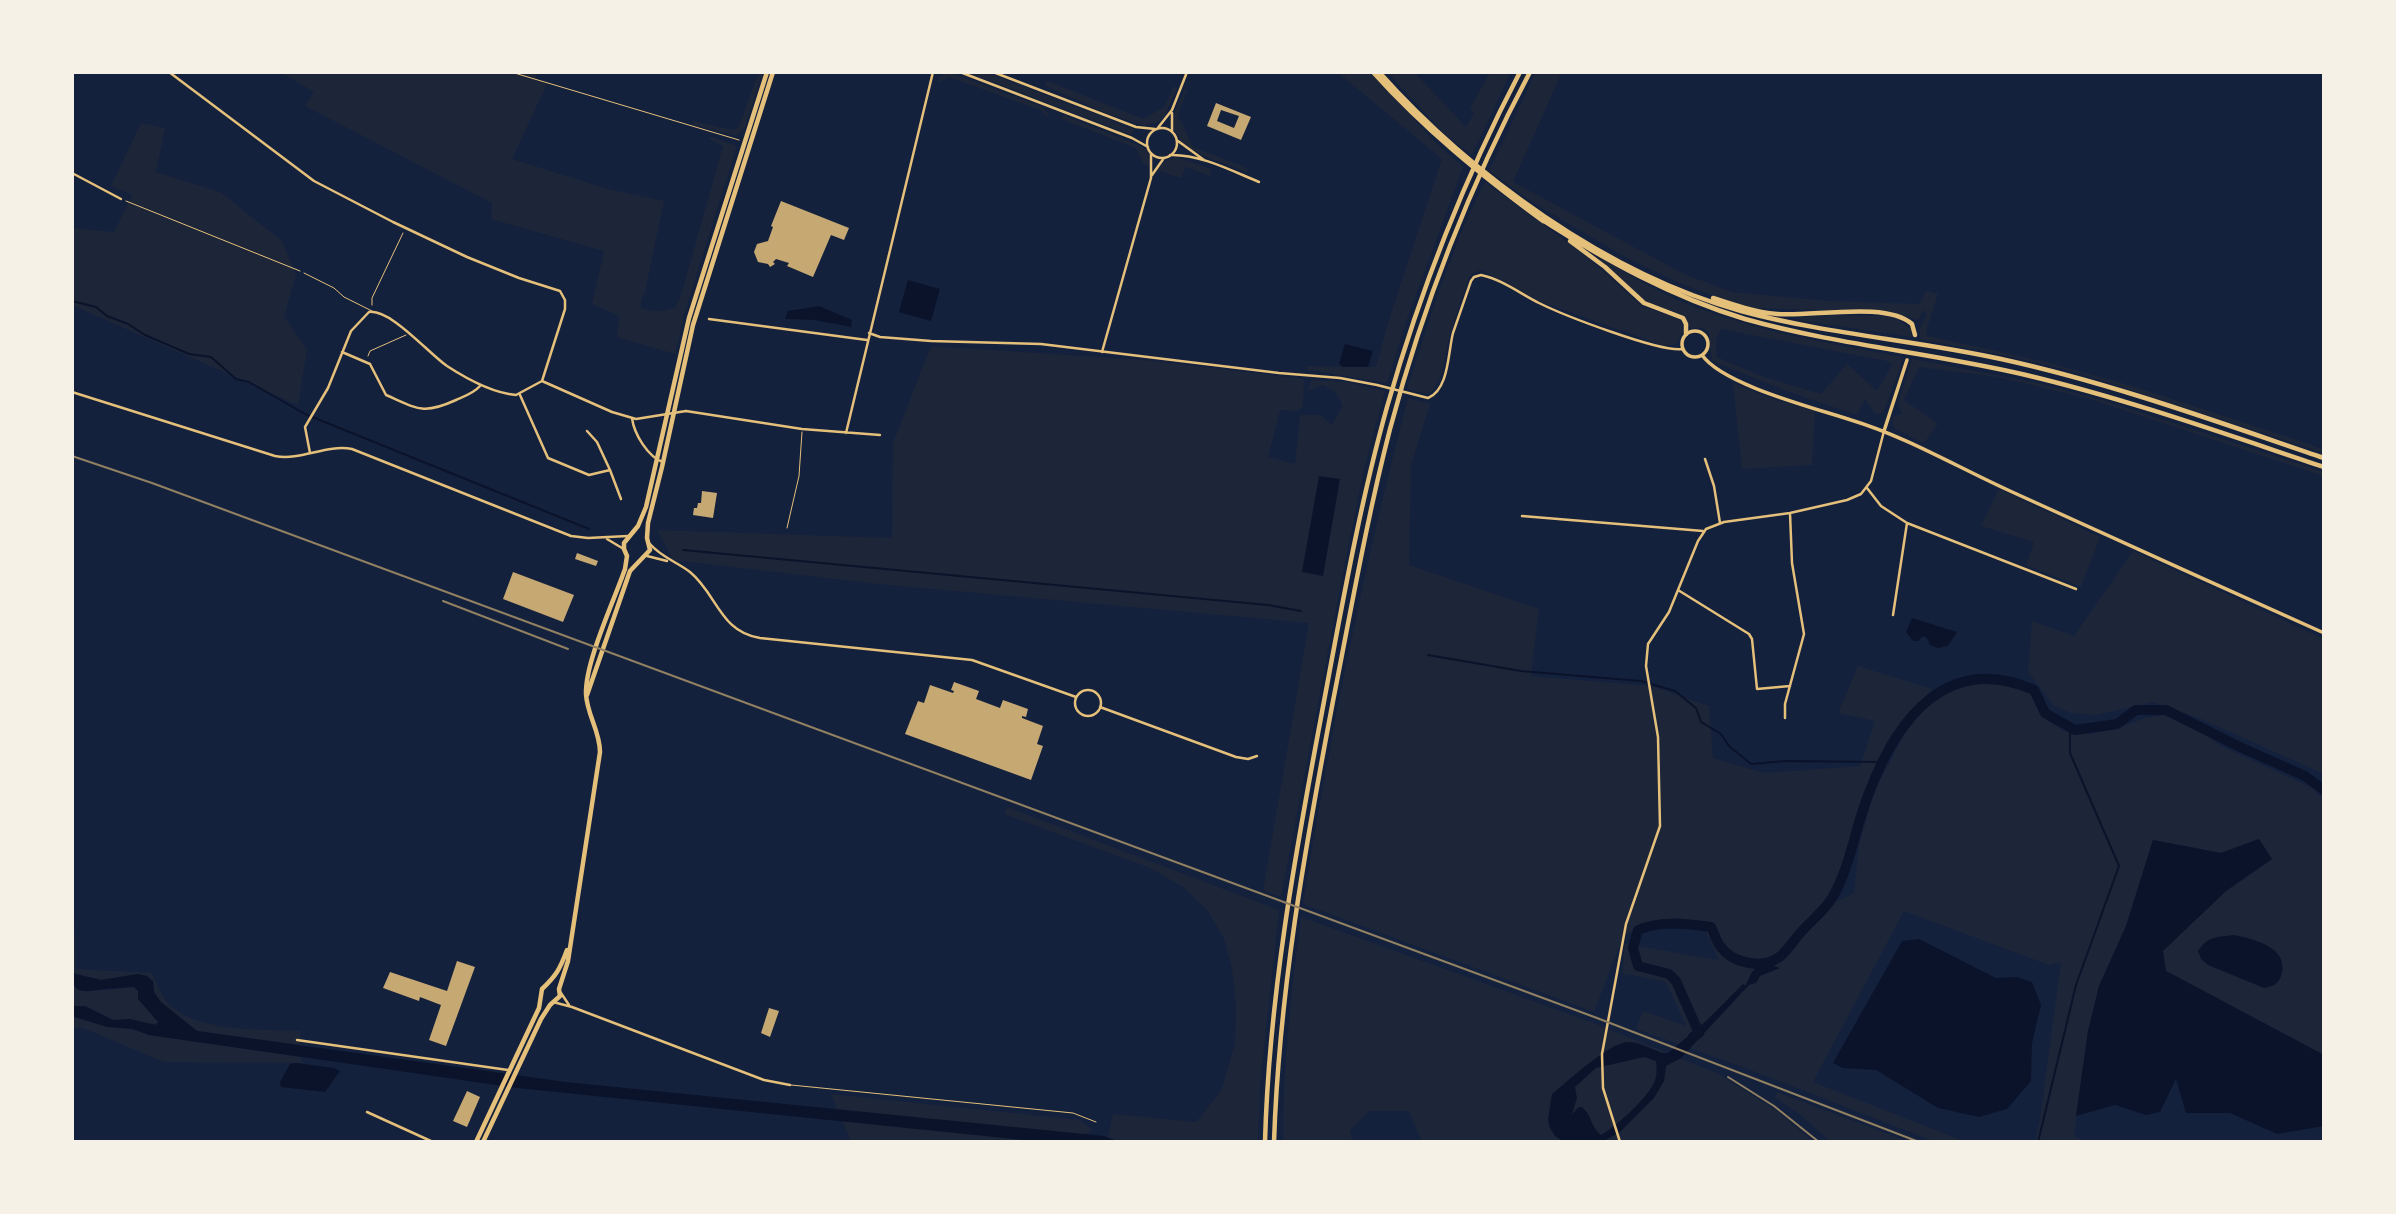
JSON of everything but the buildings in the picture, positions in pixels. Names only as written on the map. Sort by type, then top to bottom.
[{"type":"main road","points":[[476,1142],[542,1016],[559,998],[567,965],[600,748],[586,699],[589,669],[623,573],[627,556],[624,541],[645,511],[671,427],[679,375],[702,275],[767,72]]},
{"type":"main road","points":[[586,699],[630,571],[646,556],[648,523],[664,427],[696,313],[773,72]]},
{"type":"main road","points":[[1373,72],[1412,113],[1463,157],[1605,267],[1644,303],[1683,318],[1686,334]]},
{"type":"main road","points":[[1379,72],[1463,157]]},
{"type":"main road","points":[[1265,1142],[1270,1049],[1290,886],[1354,548],[1384,417],[1412,325],[1445,234],[1478,156],[1520,72]]},
{"type":"main road","points":[[1274,1142],[1278,1052],[1292,928],[1364,543],[1396,407],[1418,333],[1449,246],[1486,160],[1530,72]]},
{"type":"main road","points":[[1495,183],[1631,266],[1726,306],[1774,318],[1968,352],[2075,377],[2324,458]]},
{"type":"main road","points":[[1541,219],[1633,273],[1695,301],[1738,316],[1819,337],[1971,363],[2063,384],[2166,414],[2324,467]]},
{"type":"main road","points":[[1695,295],[1776,314],[1894,314],[1909,321],[1916,335]]},
{"type":"main road","points":[[630,535],[639,534],[648,541]]},
{"type":"main road","points":[[627,556],[639,560]]},
{"type":"main road","points":[[512,1072],[542,998],[543,988],[550,984],[561,966],[568,945]]},
{"type":"main road","points":[[550,984],[559,990]]},
{"type":"main road","points":[[542,998],[553,1002]]},
{"type":"main road","points":[[483,1142],[503,1091]]},
{"type":"street","points":[[169,72],[311,179],[406,228],[478,261],[560,290],[566,303],[542,382],[520,395],[511,395],[481,385],[444,363],[383,314],[372,311],[364,314],[351,331],[328,388],[309,419],[304,432],[310,453]]},
{"type":"street","points":[[846,433],[933,72]]},
{"type":"street","points":[[960,72],[1132,138],[1148,147]]},
{"type":"street","points":[[993,72],[1136,127],[1166,128],[1173,133]]},
{"type":"street","points":[[1102,352],[1151,178],[1151,153],[1147,139],[1172,110],[1187,72]]},
{"type":"street","points":[[1172,110],[1173,133],[1176,139],[1210,163]]},
{"type":"street","points":[[1151,178],[1164,158],[1176,149],[1176,139]]},
{"type":"street","points":[[1151,153],[1164,158]]},
{"type":"street","points":[[1170,155],[1210,163],[1259,182]]},
{"type":"street","points":[[72,173],[121,199]]},
{"type":"street","points":[[869,333],[880,337],[932,341],[1037,344],[1340,378],[1377,384],[1418,397],[1431,397],[1439,389],[1448,364],[1452,337],[1470,283],[1476,275],[1486,276],[1541,304],[1609,330],[1667,349],[1683,349]]},
{"type":"street","points":[[709,319],[867,340]]},
{"type":"street","points":[[1697,331],[1705,335],[1708,345],[1702,355],[1691,356],[1683,349],[1682,342],[1686,334],[1697,331]]},
{"type":"street","points":[[342,352],[370,364],[386,395],[427,410],[437,409],[473,392],[481,385]]},
{"type":"street","points":[[1702,355],[1713,367],[1746,383],[1884,430],[2011,492],[2324,633]]},
{"type":"street","points":[[1522,516],[1703,531],[1720,523],[1790,513],[1847,500],[1867,488],[1907,360]]},
{"type":"street","points":[[542,382],[632,418],[645,419],[686,411],[802,429],[880,435]]},
{"type":"street","points":[[72,392],[284,458],[340,447],[352,449],[566,534],[612,540],[624,549]]},
{"type":"street","points":[[520,395],[548,458],[589,475],[610,470]]},
{"type":"street","points":[[632,418],[635,431],[660,461]]},
{"type":"street","points":[[587,431],[597,442],[621,499]]},
{"type":"street","points":[[1705,459],[1714,486],[1720,523]]},
{"type":"street","points":[[1867,488],[1881,506],[1908,523],[2076,589]]},
{"type":"street","points":[[1785,718],[1785,704],[1804,634],[1793,563],[1790,513]]},
{"type":"street","points":[[1893,615],[1908,523]]},
{"type":"street","points":[[1620,1142],[1603,1088],[1602,1054],[1626,924],[1660,831],[1660,769],[1655,711],[1647,676],[1646,656],[1648,644],[1667,615],[1703,531]]},
{"type":"street","points":[[593,538],[630,535]]},
{"type":"street","points":[[648,541],[694,576],[733,627],[748,635],[972,660],[1076,697]]},
{"type":"street","points":[[646,556],[660,557],[677,565]]},
{"type":"street","points":[[1678,590],[1749,634],[1752,639],[1757,689],[1790,686]]},
{"type":"street","points":[[1084,690],[1091,690],[1099,696],[1100,707],[1093,715],[1083,715],[1075,708],[1076,697],[1084,690]]},
{"type":"street","points":[[1100,707],[1236,757],[1248,759],[1258,756]]},
{"type":"street","points":[[559,990],[572,1007]]},
{"type":"street","points":[[553,1002],[764,1080],[790,1085]]},
{"type":"street","points":[[297,1040],[512,1072]]},
{"type":"street","points":[[367,1112],[433,1142]]},
{"type":"lane","points":[[304,273],[372,311]]},
{"type":"lane","points":[[787,528],[799,476],[802,429]]},
{"type":"lane","points":[[790,1085],[1073,1113],[1096,1122]]},
{"type":"path","points":[[511,72],[744,143]]},
{"type":"path","points":[[121,199],[304,273]]},
{"type":"path","points":[[372,311],[372,298],[406,228]]},
{"type":"path","points":[[365,361],[370,351],[409,334]]},
{"type":"shaded area","points":[[280,72],[538,72],[535,78],[547,84],[512,159],[608,189],[664,201],[641,301],[641,308],[650,310],[663,311],[676,307],[682,292],[723,146],[709,139],[711,137],[735,145],[736,149],[684,315],[675,354],[617,337],[619,316],[592,304],[604,251],[491,219],[492,203],[305,106],[314,92]]},
{"type":"shaded area","points":[[759,72],[763,72],[745,127],[737,136],[693,125],[693,121],[733,130],[739,126]]},
{"type":"shaded area","points":[[948,72],[1043,107],[1051,118],[1044,115],[1043,111],[949,77],[938,83],[939,77]]},
{"type":"shaded area","points":[[967,72],[986,72],[1134,129],[1131,135]]},
{"type":"shaded area","points":[[1337,72],[1371,72],[1435,142],[1463,167],[1406,322],[1387,383],[1309,370],[1305,366],[1376,367],[1442,159]]},
{"type":"shaded area","points":[[1387,72],[1414,72],[1466,127],[1474,113],[1470,108],[1490,72],[1511,72],[1472,155],[1444,134]]},
{"type":"shaded area","points":[[1536,72],[1562,72],[1513,182],[1684,274],[1732,292],[1829,301],[1919,304],[1926,291],[1938,294],[1926,331],[1928,336],[2046,362],[2129,385],[2306,443],[2324,450],[2324,453],[2078,373],[1920,339],[1920,329],[1927,314],[1923,310],[1918,320],[1890,312],[1752,308],[1679,283],[1627,258],[1535,204],[1489,171]]},
{"type":"shaded area","points":[[1045,80],[1143,119],[1164,107],[1174,86],[1177,88],[1165,115],[1159,121],[1146,126],[1105,113],[1046,86]]},
{"type":"shaded area","points":[[1185,89],[1187,90],[1178,115],[1193,147],[1247,168],[1247,172],[1213,160],[1181,140],[1175,131],[1173,120]]},
{"type":"shaded area","points":[[1064,115],[1147,150],[1150,166],[1143,164],[1136,148],[1061,119]]},
{"type":"shaded area","points":[[141,123],[165,128],[156,172],[220,192],[282,241],[296,275],[284,316],[307,350],[298,405],[72,305],[72,228],[114,232],[132,195],[111,186]]},
{"type":"shaded area","points":[[1176,157],[1211,169],[1210,176],[1185,167],[1181,178],[1156,170],[1167,160]]},
{"type":"shaded area","points":[[1485,182],[1586,256],[1643,307],[1677,318],[1683,331],[1677,344],[1665,346],[1539,301],[1481,270],[1469,278],[1436,385],[1427,394],[1407,389],[1451,258]]},
{"type":"shaded area","points":[[1596,255],[1675,299],[1703,310],[1787,334],[1903,357],[1883,413],[1876,415],[1865,399],[1857,415],[1789,392],[1712,361],[1709,333],[1704,328],[1690,328],[1679,314],[1643,300]],"holes":[[[1721,329],[1887,361],[1892,365],[1877,391],[1847,364],[1821,394],[1761,376],[1717,357],[1716,340]]]},
{"type":"shaded area","points":[[908,280],[940,289],[931,321],[899,312]]},
{"type":"shaded area","points":[[819,306],[852,320],[851,327],[815,320],[785,319],[788,311]]},
{"type":"shaded area","points":[[1886,316],[1897,319],[1911,329],[1912,337],[1797,320],[1800,317]]},
{"type":"shaded area","points":[[1345,344],[1373,351],[1368,367],[1343,367],[1339,364]]},
{"type":"shaded area","points":[[931,346],[1144,360],[1304,379],[1303,407],[1297,411],[1280,410],[1268,457],[1295,464],[1300,415],[1321,415],[1332,425],[1343,405],[1334,391],[1323,385],[1308,391],[1311,380],[1345,382],[1385,391],[1365,465],[1347,552],[1281,897],[1263,891],[1309,623],[878,584],[673,560],[657,530],[892,538],[893,443]]},
{"type":"shaded area","points":[[1912,359],[2033,382],[2102,400],[2324,472],[2324,476],[2090,399],[1998,377],[1919,367],[1904,400],[1938,424],[1924,443],[1895,429],[1892,423],[1894,416],[1902,414],[1898,403]]},
{"type":"shaded area","points":[[1733,383],[1773,399],[1815,411],[1812,465],[1742,469]]},
{"type":"shaded area","points":[[1408,398],[1430,404],[1411,465],[1409,565],[1539,609],[1531,676],[1651,686],[1709,706],[1713,758],[1764,773],[1860,766],[1875,721],[1838,713],[1858,666],[1932,689],[1886,744],[1836,902],[1854,893],[1859,845],[1875,790],[1905,733],[1931,700],[1964,683],[2013,684],[2031,693],[2047,720],[2063,731],[2090,734],[2164,715],[2192,725],[2221,746],[2310,787],[2324,800],[2324,1055],[2166,971],[2162,951],[2226,891],[2272,859],[2258,839],[2221,853],[2153,840],[2126,926],[2099,986],[2088,1031],[2074,1136],[2088,1142],[2035,1142],[2061,962],[2049,965],[1904,911],[1813,1082],[1966,1142],[1935,1142],[1743,1067],[1636,1029],[1643,1011],[1686,1026],[1666,982],[1622,973],[1625,944],[1719,960],[1703,926],[1672,923],[1624,934],[1594,1012],[1303,904],[1349,650]]},
{"type":"shaded area","points":[[1319,476],[1340,479],[1323,576],[1302,572]]},
{"type":"shaded area","points":[[1999,489],[2100,537],[2081,587],[2026,565],[2034,542],[1981,526]]},
{"type":"shaded area","points":[[2133,551],[2324,639],[2324,774],[2201,719],[2153,702],[2096,715],[2071,713],[2054,706],[2028,672],[2032,621],[2074,636]]},
{"type":"shaded area","points":[[1912,618],[1957,632],[1948,646],[1938,648],[1930,645],[1923,636],[1918,641],[1913,641],[1906,632]]},
{"type":"shaded area","points":[[1007,807],[1279,910],[1260,1086],[1258,1142],[1119,1142],[1108,1137],[1113,1114],[1196,1122],[1221,1091],[1235,1044],[1236,1007],[1232,968],[1224,938],[1207,910],[1183,887],[1150,868],[1004,814]]},
{"type":"shaded area","points":[[2259,839],[2272,859],[2226,891],[2163,951],[2166,971],[2324,1055],[2324,1126],[2277,1134],[2230,1113],[2186,1113],[2176,1079],[2160,1112],[2146,1115],[2115,1105],[2076,1116],[2088,1031],[2099,986],[2126,926],[2153,840],[2221,853]]},
{"type":"shaded area","points":[[72,858],[76,969],[152,973],[164,998],[190,1018],[226,1027],[300,1031],[301,1045],[197,1031],[161,1003],[154,992],[153,981],[138,974],[101,980],[72,973]]},
{"type":"shaded area","points":[[1301,917],[1591,1022],[1719,1074],[1777,1111],[1814,1142],[1422,1142],[1409,1111],[1369,1111],[1350,1131],[1353,1142],[1283,1142],[1288,1030]]},
{"type":"shaded area","points":[[2234,935],[2260,942],[2276,952],[2283,966],[2280,979],[2276,983],[2264,988],[2208,965],[2201,959],[2198,951],[2205,942]]},
{"type":"shaded area","points":[[1919,939],[1996,978],[2017,977],[2032,982],[2041,1005],[2032,1043],[2031,1081],[2007,1109],[1979,1117],[1938,1108],[1876,1070],[1843,1068],[1833,1063],[1902,941]]},
{"type":"shaded area","points":[[1762,961],[1780,968],[1760,976],[1756,983],[1749,985],[1681,1058],[1666,1066],[1664,1081],[1654,1098],[1620,1132],[1602,1142],[1564,1142],[1555,1136],[1548,1119],[1552,1094],[1578,1072],[1601,1054],[1622,1043],[1630,1042],[1668,1053],[1706,1021],[1743,984],[1745,986]],"holes":[[[1644,1057],[1656,1061],[1656,1078],[1645,1096],[1601,1135],[1582,1107],[1572,1114],[1577,1098],[1575,1087],[1596,1068]]]},
{"type":"shaded area","points":[[72,973],[101,980],[138,974],[147,976],[153,981],[154,992],[161,1002],[197,1031],[566,1082],[1104,1136],[1119,1142],[1043,1142],[517,1088],[149,1035],[133,1029],[107,1027],[72,1016],[72,1006],[85,1006],[113,1020],[130,1019],[156,1025],[158,1022],[138,999],[138,991],[134,987],[82,991],[75,986]]},
{"type":"shaded area","points":[[72,982],[77,987],[92,990],[134,987],[138,991],[138,999],[158,1023],[150,1024],[130,1019],[113,1020],[85,1006],[72,1006]]},
{"type":"shaded area","points":[[72,1016],[149,1035],[301,1057],[302,1063],[164,1062],[83,1028],[72,1028]]},
{"type":"shaded area","points":[[290,1064],[340,1071],[325,1092],[281,1087],[280,1082]]},
{"type":"shaded area","points":[[1777,1092],[1909,1142],[1831,1142],[1802,1116],[1775,1098]]},
{"type":"shaded area","points":[[831,1094],[1080,1120],[1093,1130],[1071,1142],[851,1142]]},
{"type":"waterway","points":[[72,301],[96,307],[107,316],[189,354],[211,357],[236,379],[249,382],[305,414],[589,529]]},
{"type":"waterway","points":[[683,550],[1268,605],[1301,611]]},
{"type":"waterway","points":[[1428,655],[1521,671],[1641,681],[1675,691],[1696,708],[1701,722],[1721,734],[1729,746],[1751,764],[1785,761],[1884,762]]},
{"type":"waterway","points":[[1693,1037],[1699,1033],[1676,981],[1669,974],[1638,966],[1633,948],[1638,930],[1665,924],[1711,927],[1717,942],[1732,957],[1755,964],[1778,958],[1832,898],[1844,873],[1869,793],[1894,740],[1911,717],[1930,699],[1951,686],[1976,680],[2003,680],[2034,690],[2045,713],[2075,730],[2117,724],[2136,710],[2166,710],[2305,776],[2324,790]]},
{"type":"waterway","points":[[2038,1142],[2076,985],[2119,866],[2070,753],[2070,727]]},
{"type":"railway","points":[[72,456],[152,483],[1597,1018],[1919,1142]]},
{"type":"railway","points":[[443,601],[568,649]]},
{"type":"railway","points":[[1728,1077],[1774,1106],[1819,1142]]}]
